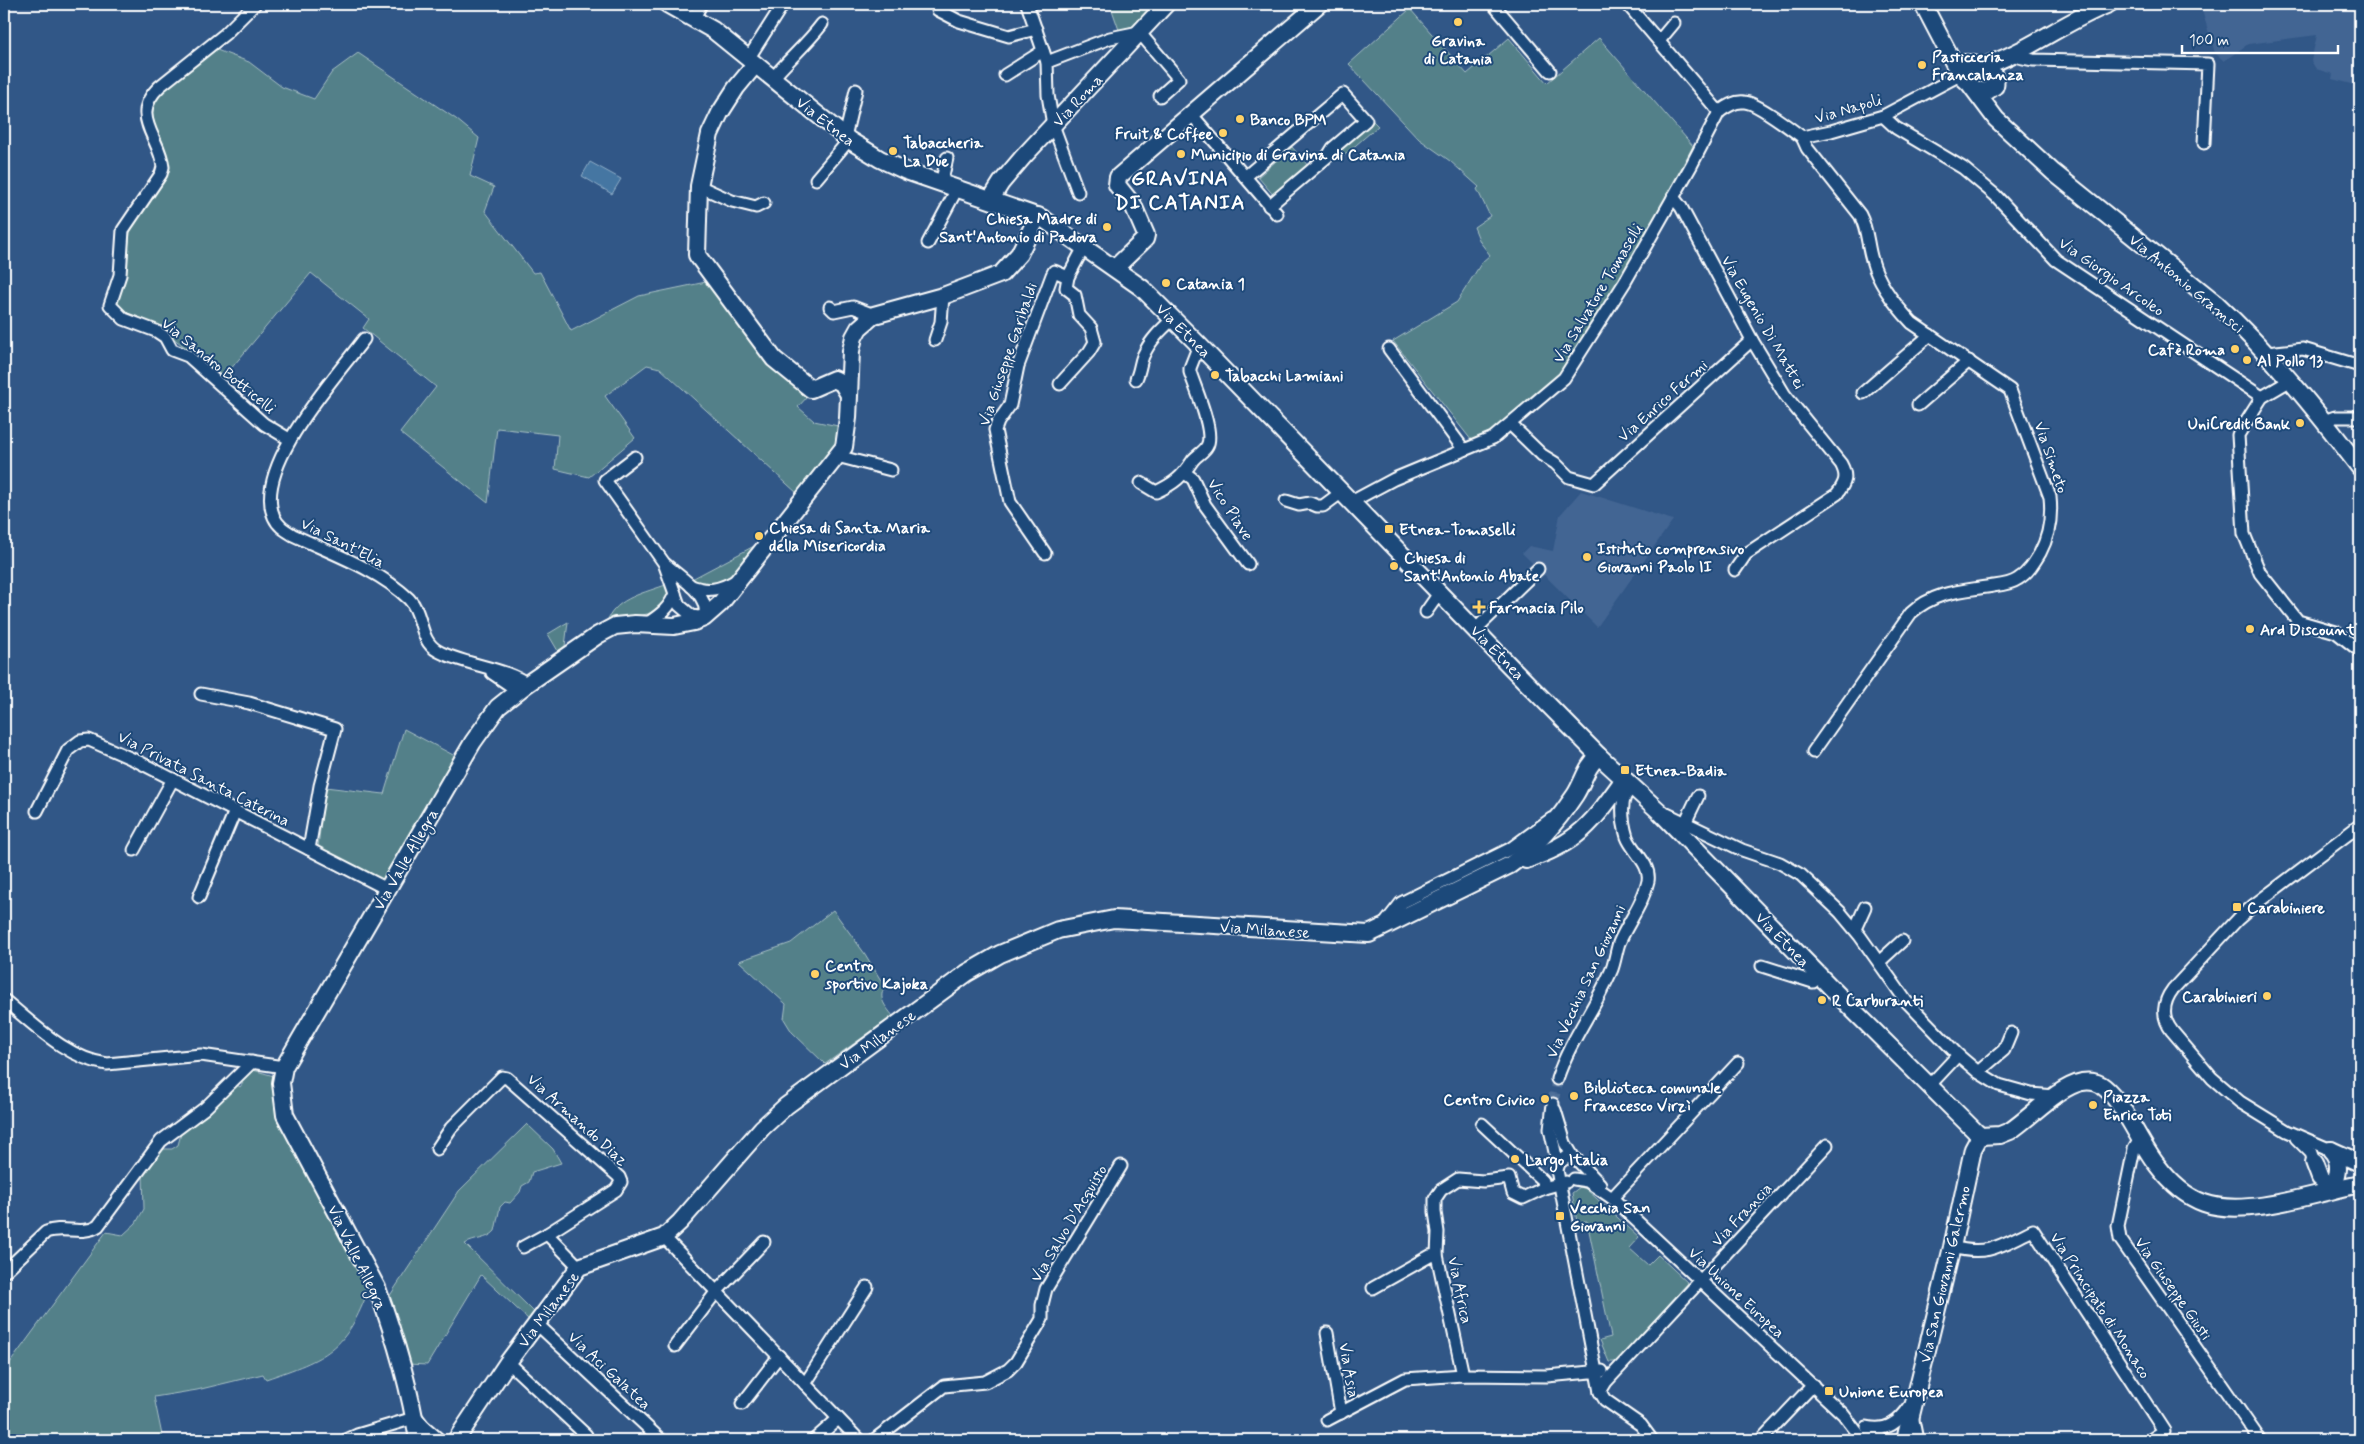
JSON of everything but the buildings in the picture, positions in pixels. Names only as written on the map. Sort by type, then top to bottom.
[{"type":"main road","name":"Via Etnea","points":[[667,4],[713,30],[847,138],[880,159],[941,184],[1038,216],[1142,288],[1174,318],[1599,756],[1623,791],[1660,812],[1980,1136]]},
{"type":"main road","name":"Via Roma","points":[[991,199],[1001,183],[1131,37],[1166,4]]},
{"type":"main road","points":[[1115,268],[1145,240],[1146,235],[1133,205],[1117,185],[1118,177],[1319,4]]},
{"type":"main road","points":[[1923,4],[1938,34],[1960,57],[1974,89],[1996,119],[2016,138]]},
{"type":"main road","points":[[1967,70],[2032,44],[2071,21],[2109,4]]},
{"type":"main road","points":[[1974,89],[1986,92],[1996,84],[2008,65],[2032,44]]},
{"type":"main road","points":[[752,62],[720,113],[710,134],[699,186],[697,255],[774,359],[811,389],[829,380],[838,372],[851,351],[854,337],[859,328],[874,315],[943,296],[1001,274],[1019,254],[1038,216]]},
{"type":"main road","points":[[1967,70],[1990,70],[1996,84],[2000,112],[2016,138]]},
{"type":"main road","name":"Via Antonio Gramsci","points":[[2016,138],[2074,189],[2216,304],[2267,353],[2291,380],[2360,468]]},
{"type":"main road","name":"Via Valle Allegra","points":[[418,1440],[387,1315],[378,1288],[285,1115],[281,1091],[284,1067],[472,742],[498,707],[598,635],[614,626],[674,626],[704,618],[720,604],[747,573],[844,447],[847,437],[851,351]]},
{"type":"main road","points":[[829,380],[839,381],[848,393]]},
{"type":"main road","name":"Via Milanese","points":[[458,1436],[508,1362],[579,1267],[664,1237],[680,1222],[762,1128],[786,1106],[967,973],[1000,954],[1058,930],[1114,919],[1358,935],[1369,934],[1510,866],[1537,845],[1579,788],[1587,769],[1599,756]]},
{"type":"main road","points":[[1510,866],[1533,858],[1576,837],[1623,791]]},
{"type":"main road","points":[[1980,1136],[2000,1135],[2028,1118],[2055,1096],[2082,1082],[2098,1083],[2116,1101],[2156,1165],[2189,1196],[2205,1203],[2230,1207],[2251,1206],[2290,1200],[2360,1184]]},
{"type":"main road","points":[[1973,1161],[2011,1137],[2028,1118]]},
{"type":"main road","name":"Via San Giovanni Galermo","points":[[1904,1440],[1973,1161],[1982,1145],[1980,1136]]},
{"type":"main road","points":[[2331,1150],[2360,1163]]},
{"type":"main road","points":[[2331,1150],[2338,1164],[2333,1189]]},
{"type":"main road","points":[[2290,1200],[2309,1185],[2315,1167]]},
{"type":"main road","points":[[2315,1167],[2320,1178],[2333,1189]]},
{"type":"main road","points":[[414,1418],[421,1428],[436,1440]]},
{"type":"main road","points":[[445,1440],[458,1436]]},
{"type":"main road","points":[[430,1440],[436,1440]]},
{"type":"street","name":"Via Sandro Botticelli","points":[[255,4],[224,34],[153,92],[146,110],[146,119],[163,167],[161,174],[123,230],[122,259],[117,286],[110,305],[124,319],[156,331],[165,337],[172,350],[188,356],[264,424],[289,439]]},
{"type":"street","points":[[694,19],[701,4]]},
{"type":"street","points":[[752,62],[783,4]]},
{"type":"street","points":[[1027,4],[1045,56],[1048,95],[1053,125],[1078,192]]},
{"type":"street","points":[[1493,4],[1550,71]]},
{"type":"street","points":[[1627,4],[1719,112]]},
{"type":"street","points":[[938,10],[959,21],[1009,36],[1036,29]]},
{"type":"street","points":[[1659,41],[1674,22]]},
{"type":"street","points":[[773,78],[789,59],[808,44],[822,24]]},
{"type":"street","points":[[1006,75],[1045,56],[1131,37],[1180,79],[1160,96]]},
{"type":"street","points":[[2018,57],[2033,60],[2208,64],[2204,143]]},
{"type":"street","name":"Via Napoli","points":[[1719,112],[1735,103],[1750,103],[1802,137],[1883,116],[1967,70]]},
{"type":"street","points":[[816,179],[847,138],[856,90]]},
{"type":"street","points":[[1192,115],[1273,210],[1328,156],[1333,148],[1366,120],[1343,94],[1245,177]]},
{"type":"street","name":"Via Salvatore Tomaselli","points":[[1286,501],[1299,505],[1310,503],[1323,506],[1493,438],[1564,378],[1625,282],[1719,112]]},
{"type":"street","name":"Via Giorgio Arcoleo","points":[[1883,116],[1896,128],[1963,168],[1995,195],[2056,260],[2262,397]]},
{"type":"street","name":"Via Simeto","points":[[1802,137],[1807,148],[1860,215],[1866,226],[1874,267],[1889,294],[1912,323],[2001,383],[2014,398],[2050,497],[2049,527],[2045,543],[2026,573],[2008,584],[1933,597],[1911,613],[1813,752]]},
{"type":"street","points":[[941,184],[946,158]]},
{"type":"street","points":[[699,186],[732,201],[756,207],[764,203]]},
{"type":"street","points":[[928,243],[957,189]]},
{"type":"street","name":"Via Eugenio Di Mattei","points":[[1673,197],[1681,207],[1752,340],[1785,395],[1841,464],[1846,476],[1844,484],[1837,494],[1746,554],[1735,570]]},
{"type":"street","points":[[1060,384],[1089,352],[1095,342],[1091,328],[1079,315],[1075,295],[1066,288],[1068,277],[1084,247]]},
{"type":"street","name":"Via Giuseppe Garibaldi","points":[[1045,553],[1010,502],[996,430],[998,422],[1010,404],[1018,366],[1052,275],[1054,271],[1068,277]]},
{"type":"street","points":[[934,340],[941,322],[943,296]]},
{"type":"street","points":[[830,307],[834,311],[853,307],[874,315]]},
{"type":"street","points":[[1136,379],[1141,369],[1142,358],[1151,340],[1174,318]]},
{"type":"street","points":[[1863,393],[1930,335]]},
{"type":"street","name":"Via Sant'Elia","points":[[364,339],[289,439],[276,467],[270,499],[274,519],[281,527],[293,535],[342,557],[382,580],[414,605],[426,639],[438,651],[482,667],[511,686],[521,689]]},
{"type":"street","name":"Via Enrico Fermi","points":[[1510,425],[1569,477],[1594,484],[1752,340]]},
{"type":"street","points":[[1141,484],[1156,492],[1185,474],[1194,459],[1207,447],[1210,432],[1190,372],[1199,344]]},
{"type":"street","points":[[1389,349],[1464,450]]},
{"type":"street","points":[[2267,353],[2303,349],[2360,366]]},
{"type":"street","points":[[1918,404],[1969,361]]},
{"type":"street","points":[[2291,380],[2262,397],[2238,435],[2240,488],[2246,544],[2260,573],[2298,621],[2336,632],[2360,651]]},
{"type":"street","points":[[2324,421],[2342,417],[2360,417]]},
{"type":"street","points":[[837,456],[891,470]]},
{"type":"street","points":[[635,457],[605,480],[664,563],[690,586],[704,602],[706,612],[704,618],[692,616],[682,609],[664,563]]},
{"type":"street","name":"Vico Piave","points":[[1185,474],[1193,479],[1205,505],[1248,564]]},
{"type":"street","points":[[1476,629],[1538,569]]},
{"type":"street","points":[[690,586],[708,591],[715,590],[747,573]]},
{"type":"street","points":[[1426,612],[1440,592]]},
{"type":"street","points":[[645,625],[664,612],[675,594]]},
{"type":"street","points":[[201,694],[249,703],[336,729],[320,786],[309,849]]},
{"type":"street","name":"Via Privata Santa Caterina","points":[[37,812],[68,750],[80,741],[89,740],[173,779],[387,890]]},
{"type":"street","points":[[134,850],[173,779]]},
{"type":"street","name":"Via Vecchia San Giovanni","points":[[1558,1079],[1612,968],[1619,944],[1637,911],[1648,878],[1645,865],[1627,836],[1623,791]]},
{"type":"street","points":[[1685,823],[1698,796]]},
{"type":"street","points":[[1380,930],[1401,904],[1510,849],[1566,807]]},
{"type":"street","points":[[198,898],[235,811]]},
{"type":"street","points":[[1660,812],[1742,850],[1780,864],[1800,875],[1840,912],[1855,929],[1906,1001],[1958,1055],[1978,1072],[1999,1085],[2019,1092],[2055,1096]]},
{"type":"street","points":[[2331,1150],[2287,1131],[2240,1102],[2212,1078],[2169,1027],[2165,1018],[2165,1005],[2173,989],[2238,920],[2275,888],[2360,824]]},
{"type":"street","points":[[1855,929],[1865,907]]},
{"type":"street","points":[[1879,962],[1902,941]]},
{"type":"street","points":[[1762,966],[1813,982],[1820,976]]},
{"type":"street","points":[[4,1000],[75,1056],[91,1062],[107,1064],[202,1056],[284,1067]]},
{"type":"street","points":[[1978,1072],[2004,1050],[2011,1033]]},
{"type":"street","points":[[1929,1086],[1958,1055]]},
{"type":"street","points":[[4,1272],[46,1232],[52,1229],[88,1230],[98,1226],[161,1140],[205,1108],[252,1062]]},
{"type":"street","points":[[1610,1196],[1738,1063]]},
{"type":"street","name":"Via Armando Diaz","points":[[437,1149],[451,1128],[502,1077],[507,1078],[619,1176],[621,1182],[616,1190],[547,1234]]},
{"type":"street","points":[[1610,1196],[1577,1162],[1565,1143],[1553,1104],[1550,1129],[1564,1177],[1600,1392],[1605,1400],[1641,1425],[1652,1440]]},
{"type":"street","points":[[1482,1124],[1543,1181],[1544,1188],[1564,1177],[1580,1174],[1577,1162]]},
{"type":"street","points":[[2287,1131],[2311,1152],[2315,1167]]},
{"type":"street","name":"Via Giuseppe Giusti","points":[[2140,1139],[2134,1149],[2118,1226],[2120,1238],[2260,1440]]},
{"type":"street","name":"Via Francia","points":[[1600,1392],[1617,1370],[1827,1146]]},
{"type":"street","points":[[1564,1177],[1564,1158],[1577,1162]]},
{"type":"street","name":"Via Salvo D'Acquisto","points":[[874,1440],[944,1386],[985,1382],[997,1378],[1016,1362],[1042,1319],[1042,1305],[1046,1289],[1121,1166]]},
{"type":"street","name":"Via Africa","points":[[1463,1375],[1436,1255],[1438,1232],[1436,1196],[1441,1190],[1458,1179],[1484,1181],[1504,1177],[1509,1178],[1513,1193],[1523,1198],[1544,1188]]},
{"type":"street","points":[[1564,1177],[1587,1181],[1610,1196]]},
{"type":"street","name":"Via Unione Europea","points":[[1610,1196],[1843,1414]]},
{"type":"street","name":"Via Principato di Monaco","points":[[1952,1248],[1976,1252],[1992,1250],[2033,1230],[2164,1431],[2150,1440]]},
{"type":"street","points":[[524,1248],[547,1234],[579,1267]]},
{"type":"street","points":[[664,1237],[859,1440]]},
{"type":"street","points":[[675,1346],[716,1290],[764,1242]]},
{"type":"street","points":[[1373,1288],[1430,1256],[1436,1255]]},
{"type":"street","points":[[805,1384],[867,1287]]},
{"type":"street","name":"Via Aci Galatea","points":[[536,1323],[662,1440]]},
{"type":"street","name":"Via Asia","points":[[1327,1333],[1341,1412]]},
{"type":"street","points":[[742,1404],[779,1356]]},
{"type":"street","points":[[508,1362],[586,1434]]},
{"type":"street","points":[[1327,1420],[1405,1379],[1463,1375],[1547,1376],[1617,1370]]},
{"type":"street","points":[[1761,1440],[1813,1385]]},
{"type":"street","points":[[1867,1428],[1880,1429],[1893,1425],[1914,1405]]},
{"type":"street","points":[[1914,1405],[1917,1440]]},
{"type":"street","points":[[1843,1414],[1883,1440]]},
{"type":"street","points":[[1843,1414],[1863,1440]]},
{"type":"street","points":[[346,1440],[414,1418]]},
{"type":"street","points":[[814,1440],[838,1419]]},
{"type":"shaded area","points":[[2200,4],[2360,4],[2360,86],[2332,79],[2333,74],[2316,69],[2311,61],[2317,35],[2248,44],[2224,61],[2215,53]]},
{"type":"shaded area","points":[[590,162],[621,179],[612,194],[582,176]]},
{"type":"shaded area","name":"Istituto comprensivo Giovanni Paolo II","points":[[1581,491],[1673,520],[1597,627],[1522,553],[1529,546],[1553,551],[1560,515]]},
{"type":"green space","points":[[1110,4],[1161,4],[1141,24],[1119,30]]},
{"type":"green space","points":[[1410,9],[1467,74],[1509,38],[1547,83],[1599,38],[1693,146],[1621,281],[1560,375],[1493,432],[1472,441],[1393,341],[1457,302],[1482,262],[1490,255],[1480,242],[1474,227],[1490,216],[1477,189],[1479,187],[1450,161],[1419,139],[1349,64]]},
{"type":"green space","points":[[214,49],[249,62],[282,87],[314,99],[332,72],[358,53],[456,119],[479,138],[470,176],[494,187],[485,211],[533,273],[540,272],[571,331],[639,296],[706,282],[767,360],[808,396],[798,407],[814,421],[838,426],[835,444],[830,453],[798,494],[660,368],[647,365],[605,396],[635,438],[589,477],[555,469],[558,435],[497,428],[488,503],[400,433],[436,387],[363,328],[369,319],[311,273],[224,377],[173,338],[163,327],[137,319],[118,307],[117,299],[126,273],[132,224],[139,210],[161,181],[169,166],[152,122],[152,111],[163,90],[184,71]]},
{"type":"green space","points":[[1372,120],[1378,126],[1341,158],[1338,150]]},
{"type":"green space","points":[[1292,147],[1309,167],[1275,197],[1258,177]]},
{"type":"green space","points":[[756,545],[736,571],[723,581],[709,585],[690,580]]},
{"type":"green space","points":[[668,584],[667,596],[663,604],[656,610],[648,614],[607,621],[618,606],[625,601],[641,593]]},
{"type":"green space","points":[[568,622],[565,646],[558,651],[548,634]]},
{"type":"green space","points":[[404,729],[455,756],[381,881],[318,847],[325,787],[384,794]]},
{"type":"green space","name":"Centro sportivo Kajoka","points":[[833,910],[865,954],[885,987],[882,999],[893,1016],[825,1064],[792,1032],[784,1019],[786,1004],[739,961],[791,943]]},
{"type":"green space","points":[[253,1070],[274,1076],[274,1101],[277,1113],[369,1288],[352,1326],[332,1349],[319,1358],[287,1372],[266,1379],[263,1374],[197,1390],[154,1397],[163,1440],[4,1440],[4,1371],[106,1232],[123,1235],[136,1223],[144,1209],[143,1174],[162,1149],[172,1149],[178,1145],[182,1130],[211,1109],[237,1085],[240,1087],[243,1083],[241,1081]]},
{"type":"green space","points":[[527,1124],[553,1149],[561,1163],[532,1172],[529,1182],[522,1186],[520,1192],[510,1203],[505,1202],[500,1207],[495,1231],[488,1236],[465,1244],[534,1312],[529,1320],[481,1275],[427,1365],[407,1364],[389,1297],[459,1191]]},
{"type":"green space","points":[[1580,1187],[1586,1189],[1639,1237],[1629,1248],[1648,1265],[1658,1255],[1688,1283],[1616,1362],[1609,1362],[1600,1340],[1611,1337],[1587,1221],[1577,1222],[1572,1193]]},
{"type":"tunnel","points":[[1553,1104],[1557,1079]]},
{"type":"place","name":"Gravina di Catania","points":[[1458,22]]},
{"type":"place","name":"Pasticceria Francalanza","points":[[1922,65]]},
{"type":"place","name":"Banco BPM","points":[[1240,119]]},
{"type":"place","name":"Fruit & Coffee","points":[[1223,133]]},
{"type":"place","name":"Tabaccheria La Due","points":[[893,151]]},
{"type":"place","name":"Municipio di Gravina di Catania","points":[[1181,154]]},
{"type":"place","name":"Chiesa Madre di Sant'Antonio di Padova","points":[[1107,227]]},
{"type":"place","name":"Catania 1","points":[[1166,283]]},
{"type":"place","name":"Cafè Roma","points":[[2235,349]]},
{"type":"place","name":"Al Pollo 13","points":[[2247,360]]},
{"type":"place","name":"Tabacchi Lamiani","points":[[1215,375]]},
{"type":"place","name":"UniCredit Bank","points":[[2300,423]]},
{"type":"place","name":"Etnea-Tomaselli","points":[[1389,529]]},
{"type":"place","name":"Chiesa di Santa Maria della Misericordia","points":[[759,536]]},
{"type":"place","name":"Istituto comprensivo Giovanni Paolo II","points":[[1587,557]]},
{"type":"place","name":"Chiesa di Sant'Antonio Abate","points":[[1394,566]]},
{"type":"place","name":"Farmacia Pilo","points":[[1479,607]]},
{"type":"place","name":"Ard Discount","points":[[2250,629]]},
{"type":"place","name":"Etnea-Badia","points":[[1625,770]]},
{"type":"place","name":"Carabiniere","points":[[2237,907]]},
{"type":"place","name":"Centro sportivo Kajoka","points":[[815,974]]},
{"type":"place","name":"Carabinieri","points":[[2267,996]]},
{"type":"place","name":"R Carburanti","points":[[1822,1000]]},
{"type":"place","name":"Biblioteca comunale Francesco Virzì","points":[[1574,1096]]},
{"type":"place","name":"Centro Civico","points":[[1545,1099]]},
{"type":"place","name":"Piazza Enrico Toti","points":[[2093,1105]]},
{"type":"place","name":"Largo Italia","points":[[1515,1159]]},
{"type":"place","name":"Vecchia San Giovanni","points":[[1560,1216]]},
{"type":"place","name":"Unione Europea","points":[[1829,1391]]},
{"type":"district","name":"GRAVINA DI CATANIA","points":[[1180,190]]}]
